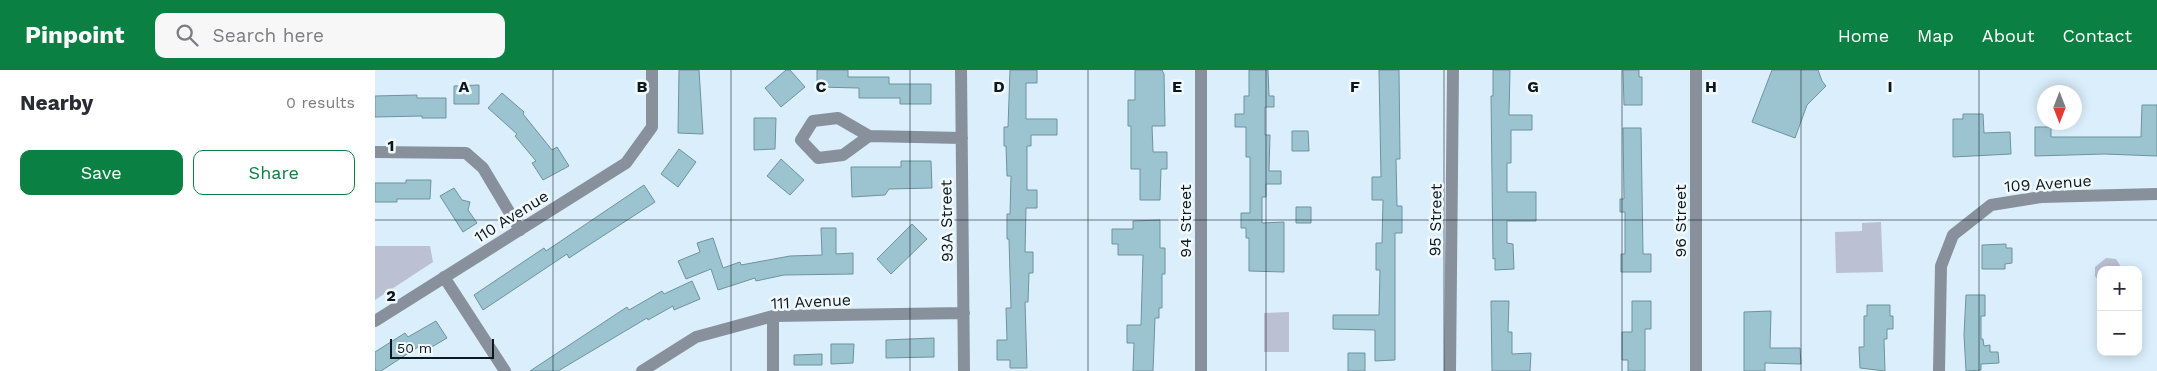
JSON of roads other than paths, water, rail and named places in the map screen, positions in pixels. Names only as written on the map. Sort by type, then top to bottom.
[{"type":"street","name":"110 Avenue","points":[[375,321],[626,163],[652,127],[652,70]]},
{"type":"street","name":"93A Street","points":[[961,70],[964,371]]},
{"type":"street","name":"94 Street","points":[[1201,70],[1201,371]]},
{"type":"street","name":"95 Street","points":[[1450,371],[1453,70]]},
{"type":"street","name":"96 Street","points":[[1695,70],[1696,371]]},
{"type":"street","points":[[869,136],[843,155],[818,158],[801,140],[813,121],[838,118],[869,136],[962,138]]},
{"type":"street","points":[[375,152],[466,153],[483,168],[520,230]]},
{"type":"street","name":"109 Avenue","points":[[1939,371],[1941,266],[1953,234],[1991,205],[2041,197],[2157,194]]},
{"type":"street","points":[[445,277],[505,371]]},
{"type":"street","name":"111 Avenue","points":[[642,371],[697,337],[773,316],[964,313]]},
{"type":"street","points":[[773,316],[773,371]]}]
